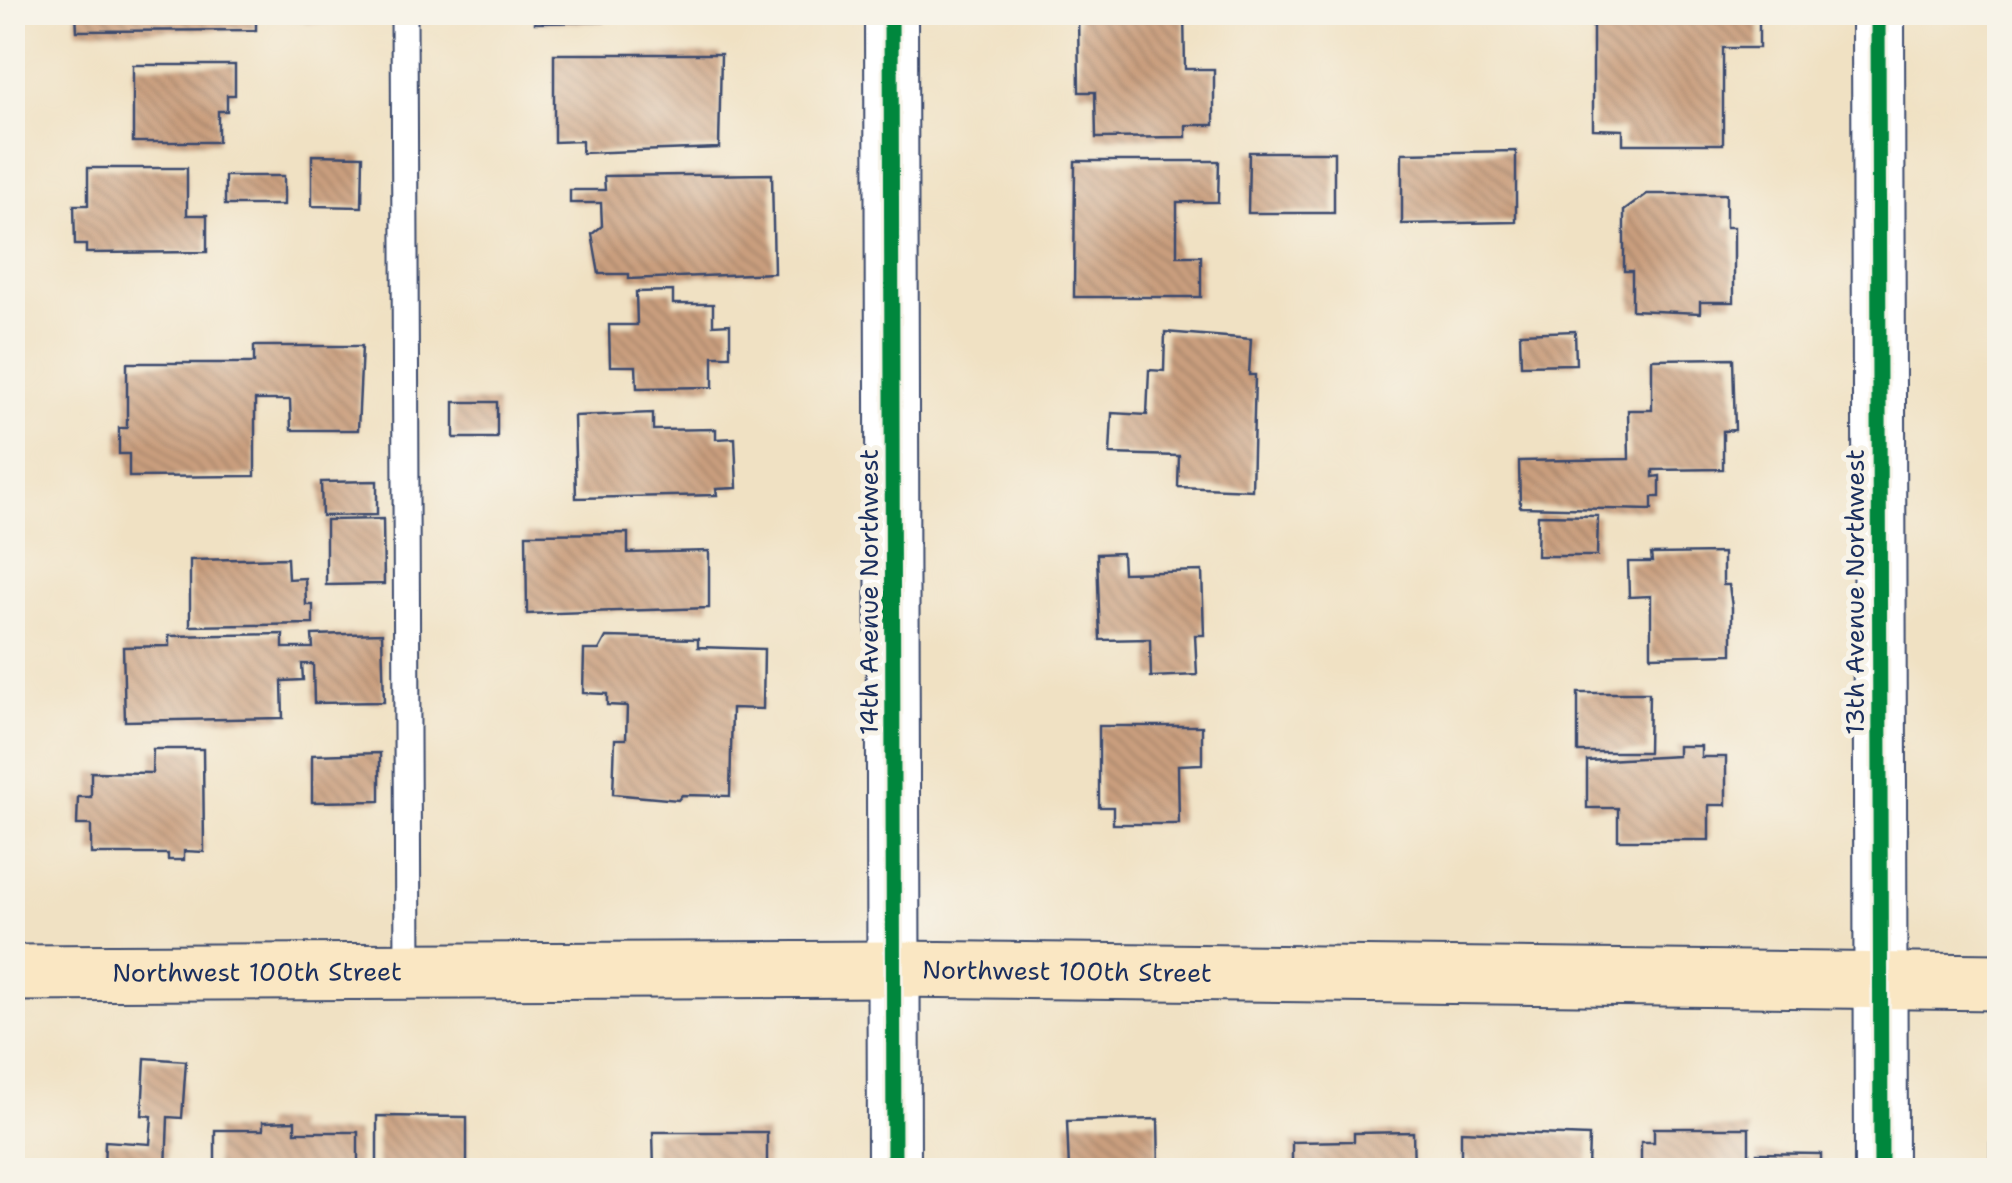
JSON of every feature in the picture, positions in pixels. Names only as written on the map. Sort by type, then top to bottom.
[{"type":"main road","name":"Northwest 100th Street","points":[[12,973],[894,969],[2000,982]]},
{"type":"street","name":"14th Avenue Northwest","points":[[891,12],[894,1170]]},
{"type":"street","name":"13th Avenue Northwest","points":[[1878,12],[1881,1170]]},
{"type":"lane","points":[[404,12],[408,971]]},
{"type":"building","points":[[76,12],[256,12],[256,30],[77,31]]},
{"type":"building","points":[[304,12],[371,12],[371,22],[304,23]]},
{"type":"building","points":[[535,12],[604,12],[604,22],[535,23]]},
{"type":"building","points":[[1078,12],[1184,12],[1185,69],[1214,69],[1214,125],[1186,125],[1186,137],[1096,138],[1095,92],[1079,92]]},
{"type":"building","points":[[1593,12],[1759,12],[1759,48],[1723,48],[1723,144],[1623,144],[1623,130],[1593,129]]},
{"type":"building","points":[[554,54],[721,54],[719,148],[582,153],[582,141],[554,142]]},
{"type":"building","points":[[133,65],[235,65],[235,95],[227,95],[227,111],[218,111],[218,142],[133,142]]},
{"type":"building","points":[[1516,151],[1516,222],[1402,224],[1402,153]]},
{"type":"building","points":[[1249,152],[1334,152],[1334,213],[1248,213]]},
{"type":"building","points":[[312,155],[363,156],[362,207],[312,206]]},
{"type":"building","points":[[1075,161],[1219,161],[1218,202],[1177,202],[1177,256],[1201,256],[1201,297],[1074,297]]},
{"type":"building","points":[[88,168],[187,168],[187,215],[207,215],[207,252],[86,253],[86,245],[75,245],[74,205],[88,205]]},
{"type":"building","points":[[772,174],[774,273],[629,279],[629,274],[599,274],[592,234],[602,226],[601,203],[570,203],[570,190],[605,190],[604,176]]},
{"type":"building","points":[[225,176],[284,176],[284,205],[225,205]]},
{"type":"building","points":[[1647,194],[1726,194],[1726,227],[1734,227],[1734,302],[1700,302],[1700,313],[1632,310],[1632,271],[1624,271],[1624,211]]},
{"type":"building","points":[[673,291],[673,304],[713,304],[713,325],[730,324],[730,356],[713,356],[713,387],[637,388],[636,366],[610,366],[609,325],[637,325],[636,292]]},
{"type":"building","points":[[1575,331],[1576,364],[1521,365],[1520,333]]},
{"type":"building","points":[[1165,332],[1251,339],[1249,375],[1255,375],[1252,490],[1178,487],[1179,456],[1110,454],[1112,413],[1147,415],[1149,370],[1164,371]]},
{"type":"building","points":[[254,346],[362,346],[358,430],[291,430],[290,400],[255,400],[255,476],[129,477],[129,454],[119,454],[119,428],[127,428],[127,363],[254,363]]},
{"type":"building","points":[[1733,358],[1735,430],[1723,431],[1723,469],[1653,470],[1653,477],[1660,476],[1660,497],[1652,497],[1652,510],[1520,507],[1519,461],[1629,459],[1628,410],[1652,410],[1652,359]]},
{"type":"building","points":[[454,402],[497,402],[497,438],[454,438]]},
{"type":"building","points":[[653,413],[653,430],[716,429],[716,439],[735,438],[737,488],[716,489],[717,495],[576,498],[574,416]]},
{"type":"building","points":[[377,481],[377,515],[322,516],[321,482]]},
{"type":"building","points":[[1538,515],[1598,516],[1597,556],[1537,556]]},
{"type":"building","points":[[383,519],[384,584],[326,585],[326,520]]},
{"type":"building","points":[[628,533],[628,553],[709,551],[709,608],[527,614],[526,534]]},
{"type":"building","points":[[1122,553],[1123,573],[1202,571],[1204,635],[1195,635],[1197,675],[1151,677],[1150,639],[1100,640],[1097,554]]},
{"type":"building","points":[[1723,553],[1723,585],[1729,585],[1732,607],[1732,654],[1651,656],[1651,596],[1629,597],[1628,562],[1652,562],[1651,554]]},
{"type":"building","points":[[287,558],[288,579],[305,578],[306,605],[313,605],[313,624],[190,626],[190,560]]},
{"type":"building","points":[[382,633],[384,702],[314,703],[313,664],[302,664],[303,680],[282,681],[283,718],[125,721],[123,647],[169,646],[169,636],[283,634],[283,648],[313,648],[312,635]]},
{"type":"building","points":[[606,637],[698,639],[698,647],[764,649],[763,709],[732,708],[730,796],[682,795],[678,800],[613,794],[615,739],[626,739],[627,706],[607,705],[607,694],[583,693],[584,650],[599,650]]},
{"type":"building","points":[[1578,693],[1649,693],[1648,752],[1578,752]]},
{"type":"building","points":[[1099,726],[1202,726],[1202,764],[1178,765],[1179,824],[1113,824],[1113,807],[1099,807]]},
{"type":"building","points":[[1678,746],[1701,746],[1701,757],[1726,757],[1726,805],[1709,805],[1709,840],[1618,840],[1618,808],[1587,808],[1587,761],[1678,756]]},
{"type":"building","points":[[153,749],[203,749],[204,852],[184,851],[184,860],[168,860],[168,854],[91,854],[91,825],[77,825],[78,797],[91,797],[91,772],[152,773]]},
{"type":"building","points":[[380,753],[380,801],[312,802],[312,755]]},
{"type":"building","points":[[145,1058],[186,1061],[182,1118],[168,1117],[166,1170],[104,1170],[105,1141],[150,1144],[152,1116],[142,1115]]},
{"type":"building","points":[[377,1116],[467,1117],[467,1170],[377,1170]]},
{"type":"building","points":[[1158,1119],[1159,1170],[1069,1170],[1067,1121]]},
{"type":"building","points":[[295,1121],[295,1132],[358,1132],[358,1170],[215,1170],[215,1130],[263,1130],[263,1122]]},
{"type":"building","points":[[1654,1128],[1749,1128],[1749,1170],[1641,1170],[1641,1142],[1654,1142]]},
{"type":"building","points":[[1461,1131],[1589,1136],[1588,1170],[1467,1170],[1468,1159],[1461,1159]]},
{"type":"building","points":[[653,1132],[767,1132],[767,1170],[654,1170]]},
{"type":"building","points":[[1413,1132],[1414,1170],[1292,1170],[1292,1142],[1354,1141],[1354,1133]]},
{"type":"building","points":[[1990,1143],[2000,1143],[2000,1170],[1990,1170]]},
{"type":"building","points":[[1757,1153],[1821,1154],[1821,1170],[1757,1170]]},
{"type":"building","points":[[61,1165],[96,1168],[96,1170],[61,1170]]},
{"type":"cycle path","points":[[891,12],[894,1170]]},
{"type":"cycle path","points":[[1878,12],[1881,1170]]}]
